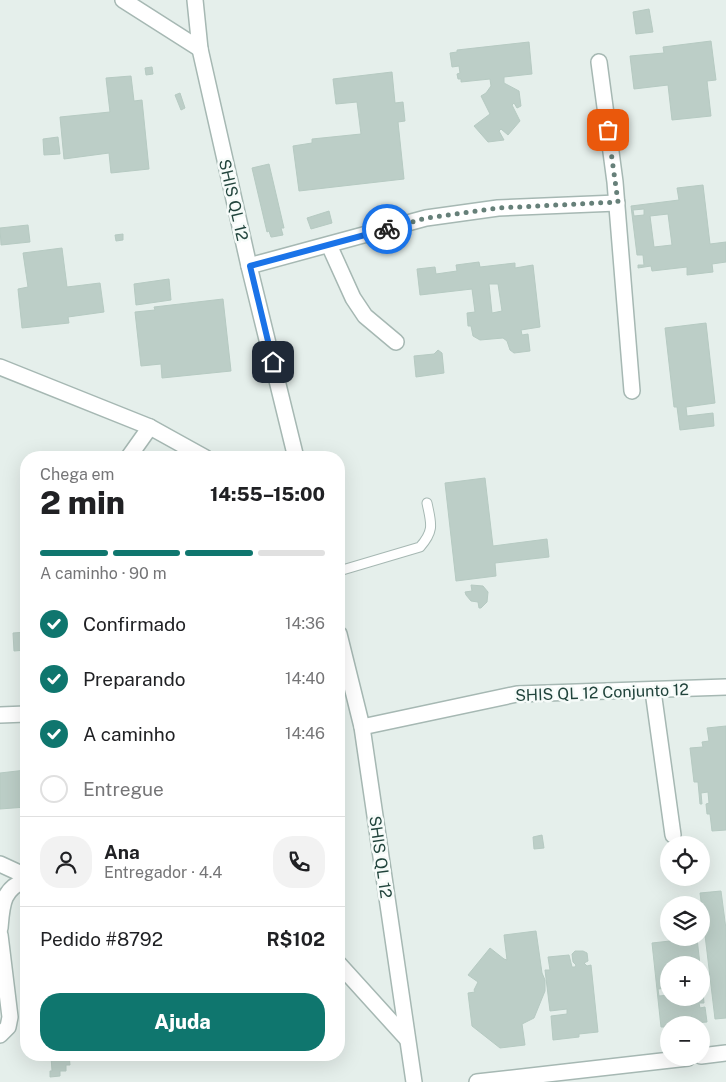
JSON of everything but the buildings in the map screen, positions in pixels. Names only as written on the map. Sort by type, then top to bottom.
[{"type":"street","points":[[123,0],[200,48]]},
{"type":"street","name":"SHIS QL 12","points":[[195,0],[200,48],[294,451]]},
{"type":"street","points":[[599,62],[618,202],[632,391]]},
{"type":"street","points":[[250,266],[426,218],[498,208],[618,202]]},
{"type":"street","points":[[329,245],[353,298],[365,316],[396,342]]},
{"type":"street","points":[[0,368],[150,427],[193,451]]},
{"type":"street","points":[[133,451],[150,427]]},
{"type":"street","name":"SHIS QL 12","points":[[345,658],[362,727],[414,1082]]},
{"type":"street","name":"SHIS QL 12 Conjunto 12","points":[[362,727],[517,694],[653,691],[726,687]]},
{"type":"street","points":[[653,691],[673,835]]},
{"type":"street","points":[[0,715],[20,714]]},
{"type":"street","points":[[0,864],[20,873]]},
{"type":"street","points":[[0,928],[2,906],[9,890],[20,882]]},
{"type":"street","points":[[0,935],[10,1017],[8,1027],[0,1035]]},
{"type":"street","points":[[345,971],[408,1039]]},
{"type":"street","points":[[710,1055],[726,1053]]},
{"type":"street","points":[[477,1082],[660,1061]]},
{"type":"lane","points":[[0,375],[16,373]]},
{"type":"lane","points":[[345,569],[420,547],[429,537],[431,526],[427,502]]},
{"type":"way so far","points":[[387,229],[426,218],[498,208],[618,202],[608,130]]},
{"type":"route","points":[[273,362],[250,266],[387,229]]}]
